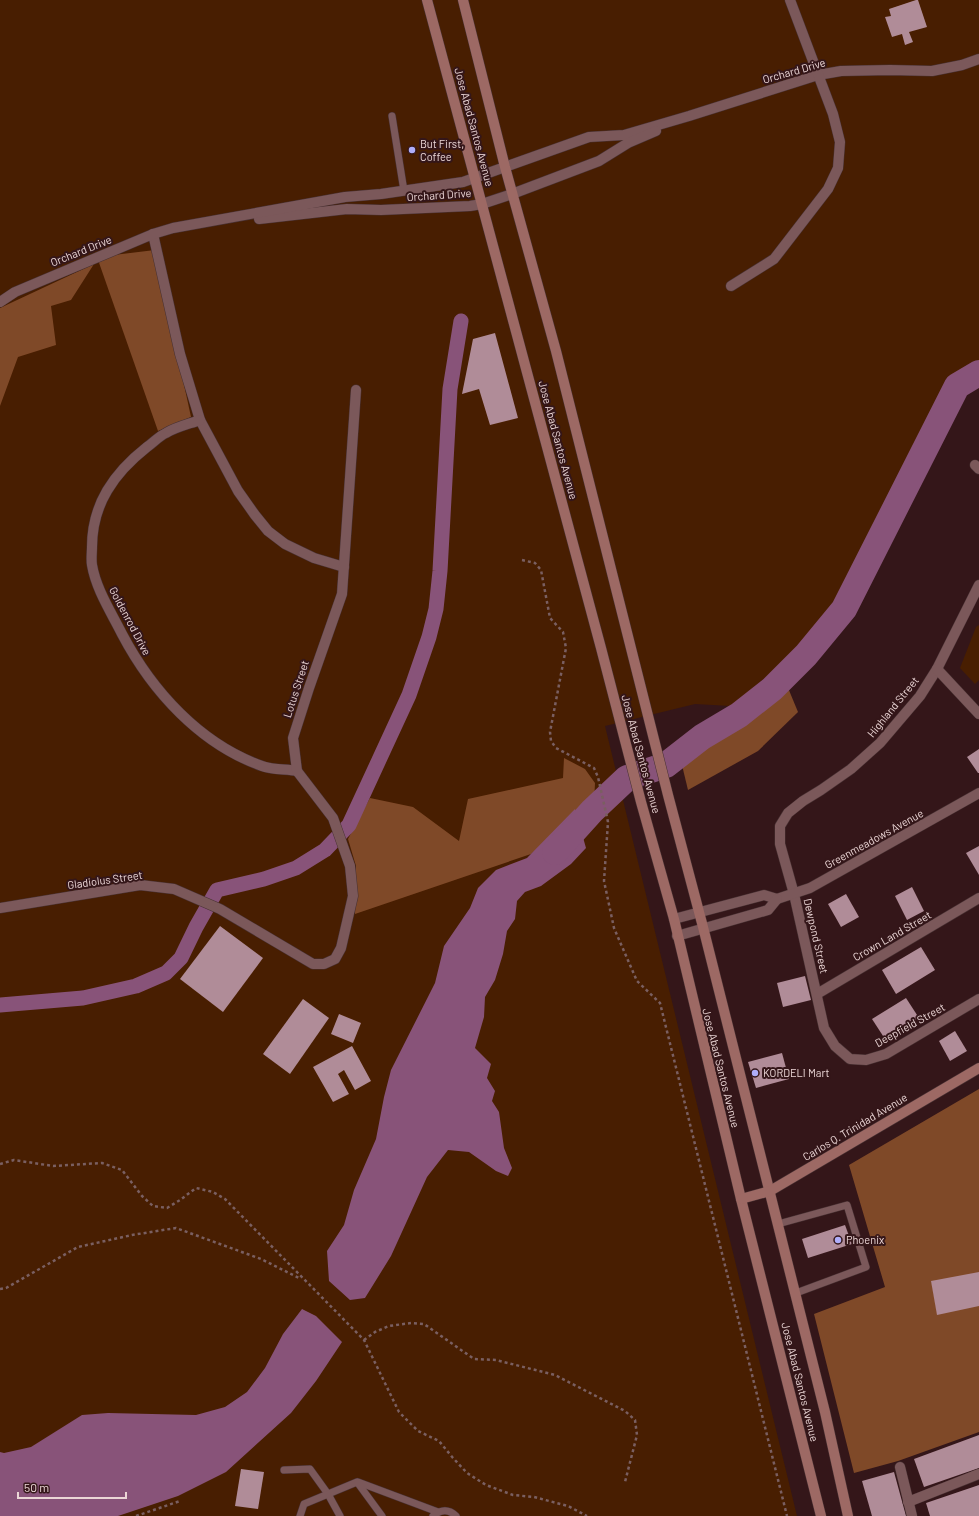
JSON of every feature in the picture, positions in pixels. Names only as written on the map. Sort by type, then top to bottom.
[{"type":"main road","name":"Jose Abad Santos Avenue","points":[[427,0],[641,802],[674,919],[741,1199],[821,1516]]},
{"type":"main road","name":"Jose Abad Santos Avenue","points":[[463,0],[504,167],[556,351],[796,1293],[825,1412],[848,1516]]},
{"type":"main road","name":"Carlos Q. Trinidad Avenue","points":[[741,1199],[770,1191],[979,1068]]},
{"type":"street","points":[[731,286],[774,259],[828,189],[838,168],[840,142],[833,114],[790,0]]},
{"type":"street","name":"Orchard Drive","points":[[0,302],[15,292],[153,234],[173,228],[345,197],[381,194],[463,182],[589,137],[624,135],[818,75],[842,71],[932,71],[962,65],[979,59]]},
{"type":"street","name":"Orchard Drive","points":[[173,228],[347,209],[381,210],[470,206],[482,204],[599,161],[628,144],[689,116]]},
{"type":"street","points":[[153,234],[155,250],[180,354],[200,420],[238,490],[268,531],[285,544],[314,558],[344,567]]},
{"type":"street","name":"Lotus Street","points":[[313,964],[324,964],[335,959],[341,948],[353,896],[350,866],[334,818],[298,770],[293,738],[308,688],[342,594],[356,390]]},
{"type":"street","name":"Goldenrod Drive","points":[[200,420],[165,433],[136,456],[117,476],[104,494],[96,514],[92,539],[92,565],[100,592],[133,655],[161,693],[189,723],[225,750],[263,766],[298,770]]},
{"type":"street","name":"Highland Street","points":[[788,813],[803,801],[851,769],[880,743],[920,696],[937,669],[979,585]]},
{"type":"street","points":[[937,669],[979,714]]},
{"type":"street","name":"Greenmeadows Avenue","points":[[674,919],[764,895],[777,899],[810,888],[979,793]]},
{"type":"street","name":"Dewpond Street","points":[[788,813],[780,826],[780,844],[794,894],[818,994],[824,1028],[835,1046],[850,1059]]},
{"type":"street","name":"Gladiolus Street","points":[[0,908],[140,885],[174,889],[198,898],[220,909],[313,964]]},
{"type":"street","name":"Crown Land Street","points":[[818,994],[979,898]]},
{"type":"street","name":"Greenmeadows Avenue","points":[[677,936],[703,927],[768,910],[777,899]]},
{"type":"street","name":"Deepfield Street","points":[[850,1059],[866,1060],[886,1054],[979,999]]},
{"type":"street","points":[[900,1467],[912,1516]]},
{"type":"street","points":[[908,1502],[979,1474]]},
{"type":"lane","points":[[392,116],[404,191]]},
{"type":"lane","points":[[778,1224],[847,1205],[866,1267],[796,1293]]},
{"type":"lane","points":[[284,1470],[310,1469],[328,1494],[340,1516]]},
{"type":"lane","points":[[357,1482],[382,1516]]},
{"type":"lane","points":[[300,1516],[304,1504],[357,1482],[436,1514],[447,1510],[456,1516]]},
{"type":"path","points":[[522,560],[535,563],[540,570],[550,618],[563,632],[566,648],[550,732],[551,741],[556,748],[594,768],[598,777],[608,822],[604,882],[614,928],[638,981],[660,1003],[787,1516]]},
{"type":"path","points":[[0,1164],[14,1160],[53,1166],[102,1163],[122,1170],[142,1196],[153,1206],[167,1208],[196,1188],[213,1192],[225,1199],[364,1340],[399,1412],[418,1431],[439,1441],[467,1473],[486,1485],[513,1496],[534,1498],[568,1506],[587,1516]]},
{"type":"path","points":[[0,1289],[6,1288],[78,1247],[132,1235],[176,1228],[261,1259],[304,1280]]},
{"type":"path","points":[[364,1340],[375,1332],[389,1326],[411,1323],[424,1324],[474,1359],[496,1360],[555,1375],[625,1411],[635,1420],[637,1435],[624,1482]]},
{"type":"path","points":[[136,1516],[180,1501]]},
{"type":"shaded area","points":[[0,0],[979,0],[979,361],[950,382],[832,607],[783,663],[731,706],[695,704],[605,726],[797,1516],[0,1516]]},
{"type":"shaded area","points":[[155,250],[191,417],[158,431],[97,257]]},
{"type":"shaded area","points":[[94,264],[71,300],[51,306],[56,345],[18,357],[0,406],[0,308]]},
{"type":"shaded area","points":[[979,625],[979,680],[975,684],[960,668],[976,627]]},
{"type":"shaded area","points":[[786,683],[798,712],[758,751],[688,790],[681,761]]},
{"type":"shaded area","points":[[564,758],[585,769],[595,783],[594,803],[531,854],[355,914],[356,866],[348,839],[370,798],[413,807],[459,841],[468,799],[563,778]]},
{"type":"shaded area","points":[[575,809],[586,848],[571,864],[541,886],[525,892],[517,901],[515,919],[507,931],[503,954],[495,980],[485,997],[484,1017],[475,1048],[491,1064],[487,1078],[495,1091],[492,1101],[499,1112],[504,1148],[512,1168],[508,1176],[496,1171],[469,1152],[448,1150],[427,1177],[391,1256],[365,1298],[350,1300],[329,1281],[327,1251],[344,1225],[354,1190],[376,1139],[391,1070],[435,983],[444,946],[470,908],[478,888],[496,870],[527,858]]},
{"type":"shaded area","points":[[979,1089],[979,1432],[898,1461],[854,1473],[814,1314],[885,1287],[849,1165]]},
{"type":"shaded area","points":[[302,1309],[316,1316],[342,1342],[316,1381],[291,1413],[226,1472],[178,1496],[118,1516],[0,1516],[0,1452],[4,1453],[31,1447],[82,1415],[108,1413],[196,1415],[225,1407],[247,1392],[265,1368],[283,1334]]},
{"type":"building","points":[[918,0],[927,27],[909,32],[913,42],[905,45],[902,34],[892,37],[885,17],[891,16],[889,9]]},
{"type":"building","points":[[495,333],[518,418],[490,425],[479,389],[462,394],[473,339]]},
{"type":"building","points":[[979,749],[979,773],[978,773],[967,757]]},
{"type":"building","points":[[979,846],[979,875],[966,853]]},
{"type":"building","points":[[912,887],[924,911],[907,920],[895,896]]},
{"type":"building","points":[[846,894],[859,917],[841,927],[828,904]]},
{"type":"building","points":[[220,926],[263,958],[223,1012],[180,979]]},
{"type":"building","points":[[921,947],[935,970],[896,994],[882,970]]},
{"type":"building","points":[[805,976],[811,1000],[783,1007],[777,983]]},
{"type":"building","points":[[906,998],[919,1018],[885,1039],[872,1019]]},
{"type":"building","points":[[303,999],[329,1018],[290,1074],[263,1054]]},
{"type":"building","points":[[339,1014],[361,1023],[353,1043],[331,1034]]},
{"type":"building","points":[[955,1031],[967,1051],[950,1061],[939,1041]]},
{"type":"building","points":[[352,1046],[371,1081],[355,1090],[344,1070],[338,1074],[349,1094],[333,1102],[313,1067]]},
{"type":"building","points":[[782,1053],[789,1079],[756,1088],[748,1062]]},
{"type":"building","points":[[845,1225],[852,1244],[808,1258],[802,1239]]},
{"type":"building","points":[[979,1272],[979,1306],[937,1315],[931,1281]]},
{"type":"building","points":[[979,1435],[979,1468],[924,1487],[914,1459]]},
{"type":"building","points":[[241,1469],[264,1472],[258,1509],[235,1506]]},
{"type":"building","points":[[894,1472],[906,1516],[872,1516],[862,1481]]},
{"type":"building","points":[[979,1485],[979,1516],[930,1516],[926,1503]]},
{"type":"waterway","points":[[0,1005],[83,998],[136,986],[166,973],[181,958],[196,927],[217,890],[264,879],[296,868],[325,850],[349,825],[409,695],[429,637],[436,609],[440,571],[450,389],[461,321]]},
{"type":"waterway","points":[[555,852],[592,811],[627,778],[666,765],[702,737],[739,715],[772,689],[806,655],[844,609],[957,386],[979,373]]},
{"type":"place","name":"But First, Coffee","points":[[412,150]]},
{"type":"place","name":"KORDELI Mart","points":[[755,1073]]},
{"type":"place","name":"Phoenix","points":[[838,1240]]}]
